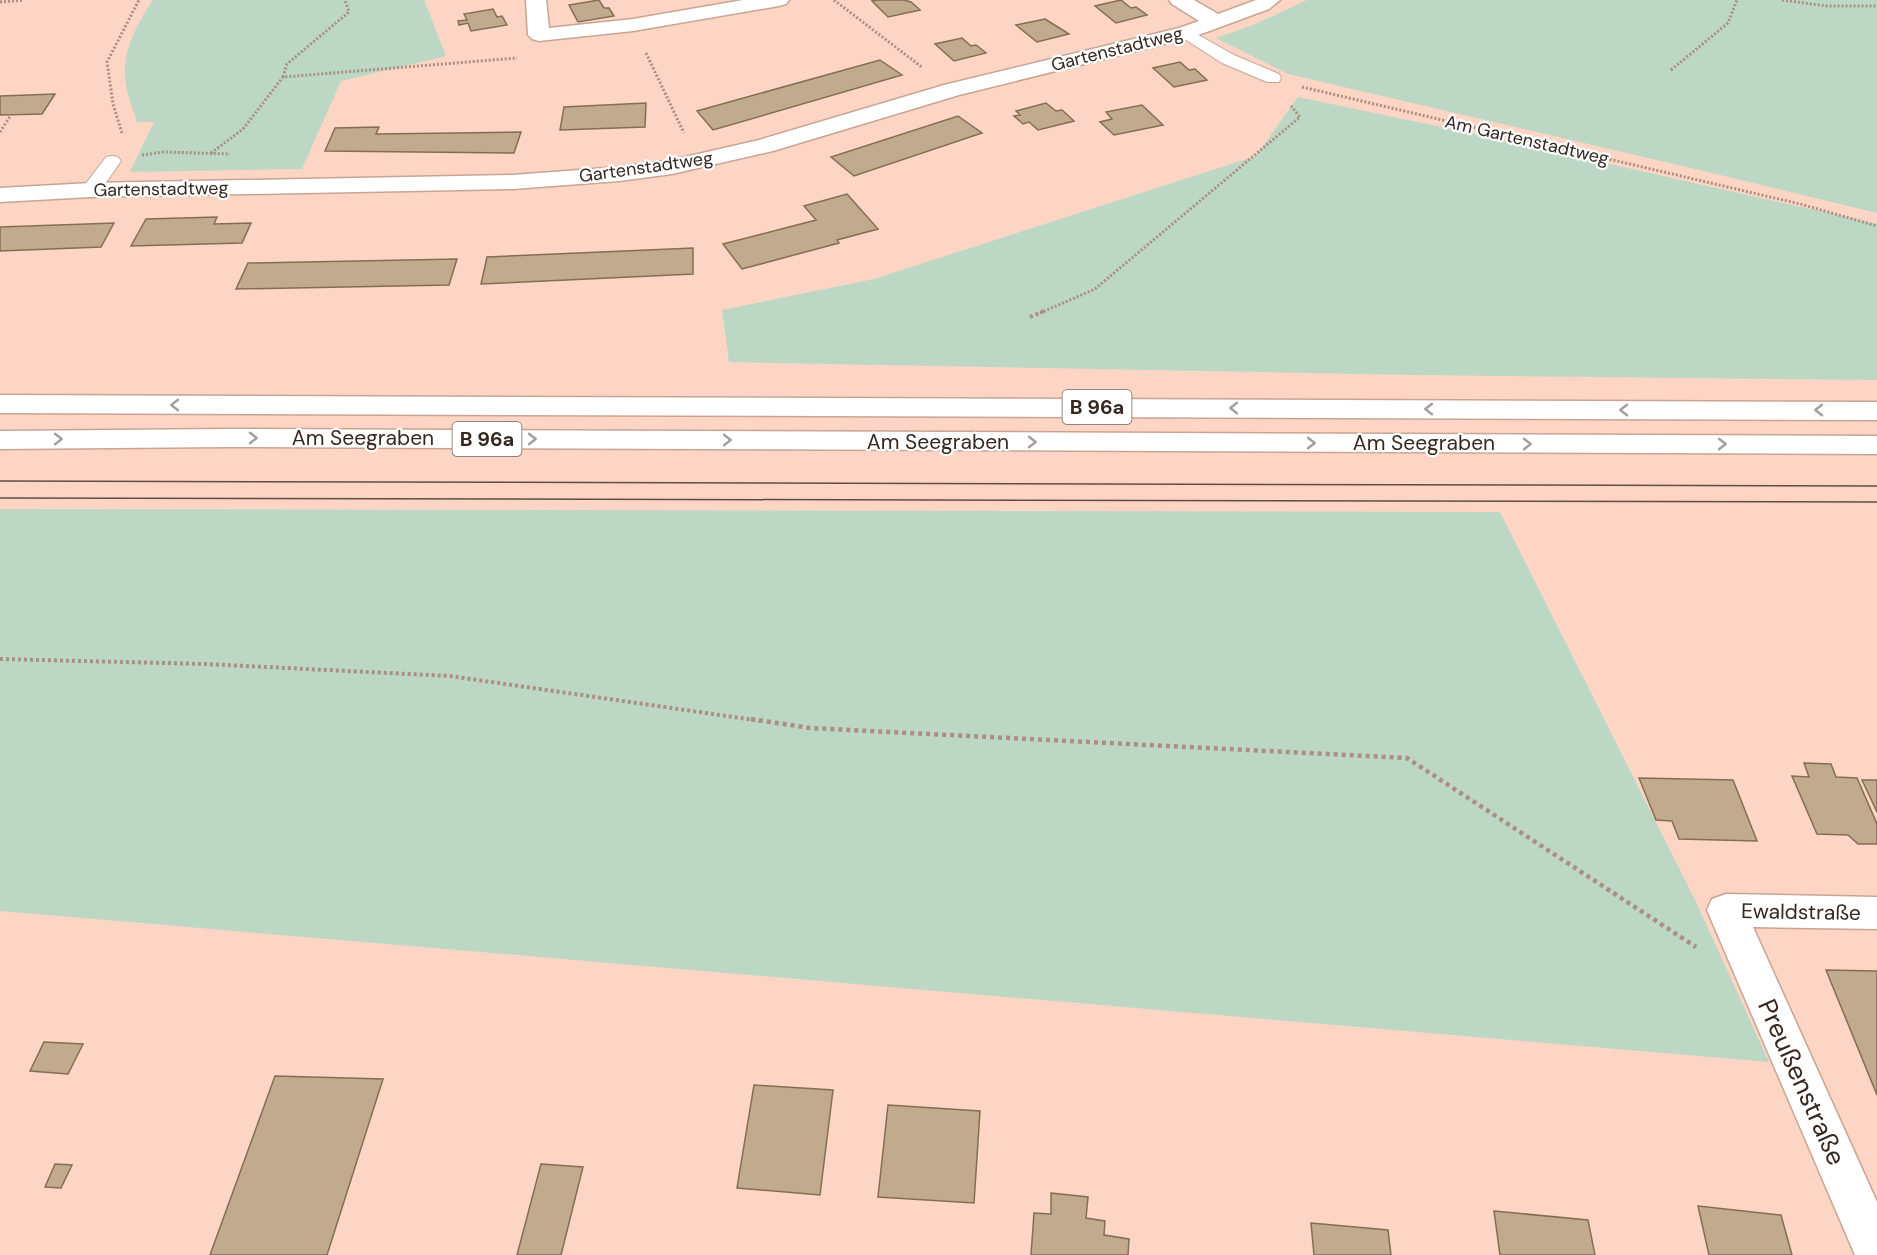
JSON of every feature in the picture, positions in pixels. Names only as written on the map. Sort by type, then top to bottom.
[{"type":"main road","points":[[536,0],[539,35],[633,25],[779,0]]},
{"type":"main road","points":[[1179,0],[1216,22]]},
{"type":"main road","name":"Gartenstadtweg","points":[[0,195],[91,190],[513,182],[619,174],[697,162],[765,146],[952,90],[1186,33],[1270,0]]},
{"type":"main road","name":"Am Seegraben","points":[[0,404],[505,404],[1877,411]]},
{"type":"main road","name":"Am Seegraben","points":[[0,440],[239,438],[1877,445]]},
{"type":"main road","name":"Ewaldstraße","points":[[1725,910],[1877,913]]},
{"type":"main road","name":"Preußenstraße","points":[[1725,910],[1799,1073],[1877,1254]]},
{"type":"lane","points":[[1186,33],[1228,59],[1272,78]]},
{"type":"lane","points":[[91,190],[112,161]]},
{"type":"path","points":[[0,2],[24,0]]},
{"type":"path","points":[[112,161],[123,139],[113,104],[106,62],[139,0]]},
{"type":"path","points":[[211,153],[243,129],[283,77],[287,64],[350,12],[345,0]]},
{"type":"path","points":[[834,0],[952,90]]},
{"type":"path","points":[[1671,70],[1728,23],[1737,0]]},
{"type":"path","points":[[1782,0],[1827,6],[1877,6]]},
{"type":"path","points":[[633,25],[697,162]]},
{"type":"path","points":[[283,77],[518,58]]},
{"type":"path","name":"Am Gartenstadtweg","points":[[1272,78],[1329,94],[1800,204],[1877,226]]},
{"type":"path","points":[[1030,317],[1095,289],[1300,117],[1291,106]]},
{"type":"path","points":[[0,119],[10,117],[0,132]]},
{"type":"path","points":[[112,161],[164,152],[233,154]]},
{"type":"path","points":[[0,659],[205,664],[450,676],[810,728],[1407,758],[1703,952]]},
{"type":"green space","points":[[153,0],[424,0],[446,56],[341,81],[302,169],[130,172],[154,122],[137,122],[127,90],[125,65],[130,42]]},
{"type":"green space","points":[[1307,0],[1877,0],[1877,213],[1288,74],[1216,38],[1253,25]]},
{"type":"green space","points":[[1298,97],[1480,135],[1877,224],[1877,380],[1414,375],[729,362],[722,310],[874,279],[1256,156]]},
{"type":"green space","points":[[0,509],[1500,512],[1696,902],[1769,1062],[0,911]]},
{"type":"building","points":[[599,0],[604,8],[609,8],[614,16],[578,22],[569,5]]},
{"type":"building","points":[[904,0],[911,2],[920,10],[888,17],[872,1]]},
{"type":"building","points":[[1121,0],[1131,8],[1136,7],[1147,15],[1116,23],[1095,6]]},
{"type":"building","points":[[493,9],[497,17],[502,16],[507,25],[471,31],[468,23],[459,25],[458,21],[467,20],[464,14]]},
{"type":"building","points":[[1045,19],[1069,34],[1037,42],[1016,25]]},
{"type":"building","points":[[962,38],[971,46],[976,45],[986,53],[954,61],[935,44]]},
{"type":"building","points":[[880,60],[902,75],[713,130],[697,111]]},
{"type":"building","points":[[1180,62],[1189,70],[1195,69],[1207,80],[1174,87],[1153,68]]},
{"type":"building","points":[[55,94],[42,114],[0,115],[0,96]]},
{"type":"building","points":[[646,103],[645,127],[560,130],[564,107]]},
{"type":"building","points":[[1046,103],[1056,111],[1062,110],[1074,121],[1038,130],[1029,122],[1023,124],[1014,116],[1020,115],[1016,111]]},
{"type":"building","points":[[1142,105],[1163,125],[1114,135],[1100,122],[1112,119],[1106,112]]},
{"type":"building","points":[[958,116],[982,133],[854,176],[831,157]]},
{"type":"building","points":[[379,127],[376,134],[521,132],[514,153],[325,151],[335,128]]},
{"type":"building","points":[[847,194],[878,229],[837,240],[839,243],[742,269],[723,244],[816,220],[804,206]]},
{"type":"building","points":[[217,217],[214,224],[251,223],[242,243],[131,246],[146,219]]},
{"type":"building","points":[[114,223],[101,247],[0,251],[0,227]]},
{"type":"building","points":[[693,248],[693,274],[481,284],[487,257]]},
{"type":"building","points":[[457,259],[449,285],[236,289],[248,263]]},
{"type":"building","points":[[1804,763],[1831,764],[1836,777],[1857,778],[1877,824],[1877,844],[1858,844],[1848,835],[1817,834],[1792,776],[1809,777]]},
{"type":"building","points":[[1639,778],[1733,780],[1757,841],[1679,839],[1672,821],[1656,820]]},
{"type":"building","points":[[1862,780],[1877,780],[1877,812]]},
{"type":"building","points":[[1826,970],[1877,971],[1877,1095]]},
{"type":"building","points":[[44,1042],[83,1044],[68,1074],[30,1071]]},
{"type":"building","points":[[275,1076],[383,1079],[327,1255],[210,1255]]},
{"type":"building","points":[[754,1085],[833,1090],[820,1195],[737,1188]]},
{"type":"building","points":[[888,1105],[980,1111],[974,1203],[878,1197]]},
{"type":"building","points":[[55,1164],[72,1165],[61,1188],[45,1187]]},
{"type":"building","points":[[541,1164],[583,1167],[561,1255],[517,1255]]},
{"type":"building","points":[[1051,1193],[1088,1197],[1086,1218],[1105,1221],[1104,1235],[1129,1239],[1128,1255],[1031,1255],[1034,1213],[1051,1214]]},
{"type":"building","points":[[1698,1206],[1781,1215],[1792,1255],[1709,1255]]},
{"type":"building","points":[[1494,1211],[1588,1220],[1595,1255],[1500,1255]]},
{"type":"building","points":[[1311,1223],[1388,1230],[1391,1255],[1314,1255]]},
{"type":"tram line","points":[[0,481],[1877,486]]},
{"type":"tram line","points":[[0,498],[1877,502]]}]
